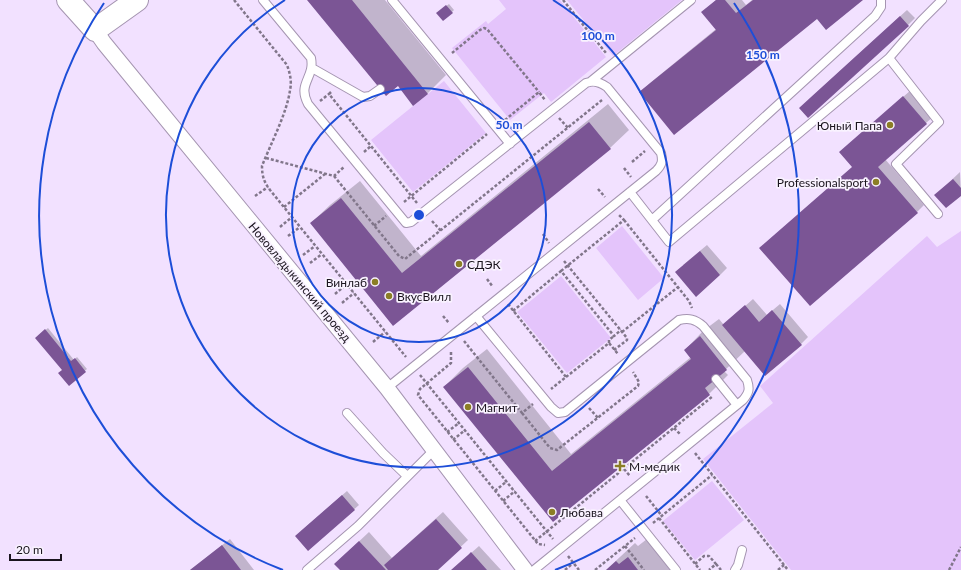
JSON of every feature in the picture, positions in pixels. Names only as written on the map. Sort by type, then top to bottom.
[{"type":"street","name":"Нововладыкинский проезд","points":[[68,0],[95,30],[194,154],[387,388],[525,570]]},
{"type":"street","points":[[95,30],[137,0]]},
{"type":"lane","points":[[264,0],[311,58],[312,68],[304,86],[304,92],[308,104],[406,223],[411,222],[424,212],[586,83],[597,81],[607,87],[660,153],[662,158],[661,166],[630,192],[387,388]]},
{"type":"lane","points":[[392,0],[510,144]]},
{"type":"lane","points":[[590,82],[691,0]]},
{"type":"lane","points":[[652,220],[875,16],[881,8],[881,0]]},
{"type":"lane","points":[[630,192],[670,242],[889,58],[921,21],[942,0]]},
{"type":"lane","points":[[889,58],[939,122],[896,164],[938,214]]},
{"type":"lane","points":[[312,68],[366,98],[380,89]]},
{"type":"lane","points":[[476,316],[542,397],[554,411],[558,413],[565,412],[679,320],[691,319],[697,321],[703,326],[747,380],[749,386],[748,395],[737,405],[534,570]]},
{"type":"lane","points":[[716,379],[737,405]]},
{"type":"lane","points":[[347,413],[383,454],[407,476]]},
{"type":"lane","points":[[307,570],[358,526],[434,450]]},
{"type":"lane","points":[[620,500],[676,570]]},
{"type":"lane","points":[[735,570],[742,550]]},
{"type":"path","points":[[234,0],[288,65],[290,73],[291,89],[287,103],[262,166],[264,181],[315,246],[579,570]]},
{"type":"path","points":[[563,0],[614,63]]},
{"type":"path","points":[[442,61],[480,30],[484,28],[487,29],[568,128]]},
{"type":"path","points":[[341,84],[329,94],[441,231]]},
{"type":"path","points":[[374,226],[539,92]]},
{"type":"path","points":[[632,162],[653,144]]},
{"type":"path","points":[[266,158],[320,172]]},
{"type":"path","points":[[624,168],[632,177]]},
{"type":"path","points":[[284,207],[324,174]]},
{"type":"path","points":[[255,196],[268,187]]},
{"type":"path","points":[[280,227],[292,217]]},
{"type":"path","points":[[566,377],[511,309],[568,266],[622,219],[691,304],[691,319]]},
{"type":"path","points":[[288,236],[300,226]]},
{"type":"path","points":[[303,255],[315,246]]},
{"type":"path","points":[[310,264],[322,254]]},
{"type":"path","points":[[566,263],[627,339],[614,350]]},
{"type":"path","points":[[561,271],[614,336]]},
{"type":"path","points":[[335,294],[347,284]]},
{"type":"path","points":[[522,413],[609,342],[609,340],[678,287]]},
{"type":"path","points":[[342,303],[354,293]]},
{"type":"path","points":[[373,342],[385,332]]},
{"type":"path","points":[[478,358],[550,448],[557,450],[638,386],[639,380],[609,342]]},
{"type":"path","points":[[452,350],[451,363],[420,389],[418,395],[535,541],[538,544],[544,545],[554,539]]},
{"type":"path","points":[[535,541],[723,388]]},
{"type":"path","points":[[447,432],[459,422]]},
{"type":"path","points":[[453,440],[465,430]]},
{"type":"path","points":[[703,464],[788,570]]},
{"type":"path","points":[[624,481],[636,472]]},
{"type":"path","points":[[595,570],[712,475]]},
{"type":"path","points":[[495,491],[507,481]]},
{"type":"path","points":[[503,501],[515,491]]},
{"type":"path","points":[[653,505],[662,516]]},
{"type":"path","points":[[659,518],[700,570]]},
{"type":"path","points":[[625,546],[644,570]]},
{"type":"path","points":[[949,570],[961,547]]},
{"type":"path","points":[[695,564],[707,555],[721,570]]},
{"type":"path","points":[[565,570],[573,563]]},
{"type":"path","points":[[708,570],[716,564]]},
{"type":"path","points":[[778,570],[784,565]]},
{"type":"shaded area","points":[[499,0],[560,0],[606,57],[551,102],[544,93],[510,120],[452,48],[486,21],[488,24],[506,9]]},
{"type":"shaded area","points":[[567,0],[682,0],[613,56]]},
{"type":"shaded area","points":[[444,81],[486,133],[413,192],[371,140]]},
{"type":"shaded area","points":[[622,226],[664,278],[638,300],[596,248]]},
{"type":"shaded area","points":[[961,231],[961,570],[791,570],[703,459],[773,403],[760,386],[927,236],[937,247]]},
{"type":"shaded area","points":[[561,276],[611,338],[567,373],[517,312]]},
{"type":"shaded area","points":[[712,481],[744,520],[695,560],[663,521]]},
{"type":"building","points":[[307,0],[352,0],[428,94],[413,106],[398,86],[386,96]]},
{"type":"building","points":[[716,0],[725,0],[736,13],[753,0],[863,0],[826,30],[817,19],[674,135],[639,92],[716,30],[701,12]]},
{"type":"building","points":[[446,5],[453,13],[443,21],[436,13]]},
{"type":"building","points":[[900,16],[909,26],[808,118],[799,108]]},
{"type":"building","points":[[903,96],[927,124],[878,167],[918,213],[810,306],[759,248],[852,167],[839,152]]},
{"type":"building","points":[[589,122],[611,149],[393,326],[310,223],[341,198],[402,273]]},
{"type":"building","points":[[953,179],[961,188],[961,196],[946,208],[934,195]]},
{"type":"building","points":[[700,251],[720,275],[696,297],[675,272]]},
{"type":"building","points":[[745,305],[759,322],[772,310],[802,345],[765,376],[722,325]]},
{"type":"building","points":[[45,329],[71,361],[75,358],[86,372],[69,386],[58,373],[62,370],[35,338]]},
{"type":"building","points":[[700,336],[727,370],[705,388],[710,395],[553,522],[443,387],[468,367],[552,471],[691,359],[684,350]]},
{"type":"building","points":[[342,495],[355,510],[308,551],[295,536]]},
{"type":"building","points":[[436,519],[462,548],[438,570],[388,570],[384,565]]},
{"type":"building","points":[[359,541],[386,570],[340,570],[334,564]]},
{"type":"building","points":[[222,545],[241,570],[190,570]]},
{"type":"building","points":[[471,552],[487,570],[451,570],[468,555]]},
{"type":"building","points":[[628,557],[638,570],[606,570],[616,561],[619,564]]},
{"type":"place","name":"Юный Папа","points":[[890,125]]},
{"type":"place","name":"Professionalsport","points":[[876,182]]},
{"type":"place","name":"СДЭК","points":[[459,264]]},
{"type":"place","name":"Винлаб","points":[[375,282]]},
{"type":"place","name":"ВкусВилл","points":[[389,296]]},
{"type":"place","name":"Магнит","points":[[468,407]]},
{"type":"place","name":"М-медик","points":[[620,466]]},
{"type":"place","name":"Любава","points":[[552,512]]}]
